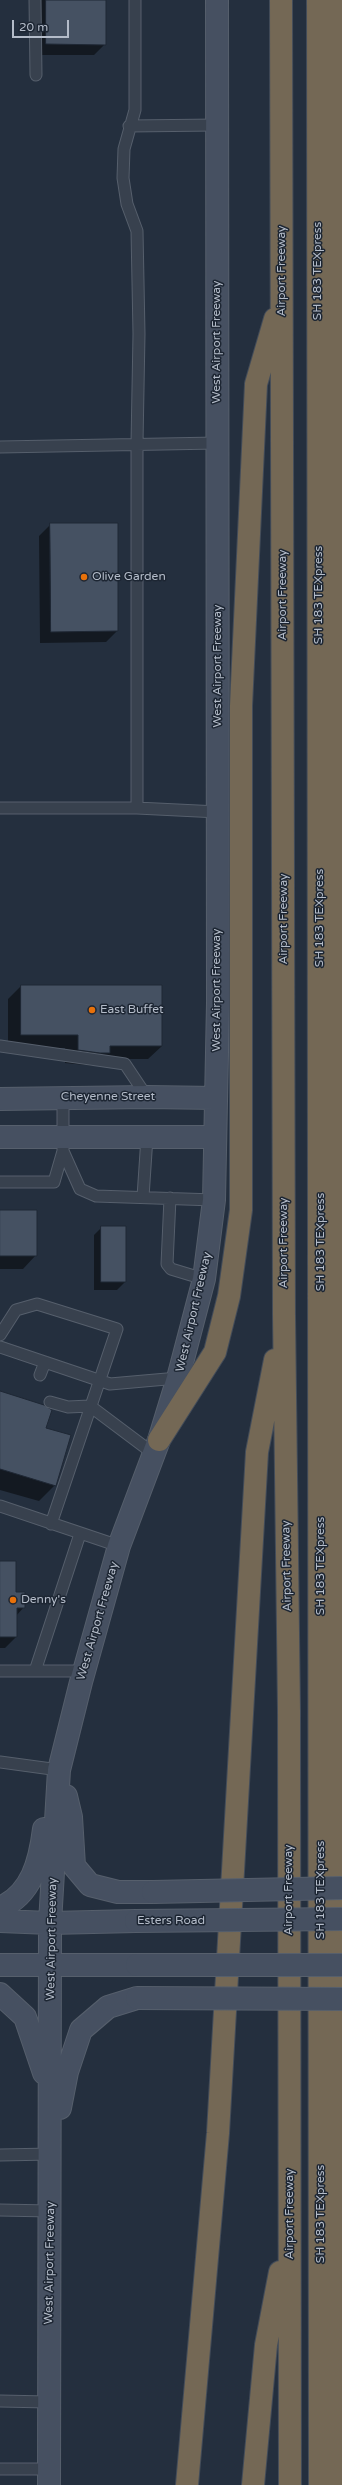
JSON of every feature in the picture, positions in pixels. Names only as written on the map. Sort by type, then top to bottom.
[{"type":"highway","name":"Airport Freeway","points":[[282,0],[284,1315],[289,1711],[290,2485]]},
{"type":"highway","points":[[331,3],[342,69]]},
{"type":"highway","name":"SH 183 TEXpress","points":[[320,2485],[331,3]]},
{"type":"highway","name":"SH 183 TEXpress","points":[[331,3],[339,2485]]},
{"type":"highway","points":[[156,1447],[215,1352],[229,1296],[241,1210],[241,698],[256,384],[282,295]]},
{"type":"highway","points":[[187,2485],[218,2133],[257,1452],[284,1315]]},
{"type":"highway","points":[[253,2485],[266,2345],[289,2226]]},
{"type":"main road","name":"West Airport Freeway","points":[[49,2477],[48,2402],[51,2154],[50,1923],[59,1770],[84,1671],[119,1546],[156,1447],[178,1378],[204,1279],[214,1200],[218,812],[217,0]]},
{"type":"main road","name":"Cheyenne Street","points":[[0,1099],[147,1097],[216,1098]]},
{"type":"main road","points":[[0,1137],[62,1144],[147,1137],[215,1137]]},
{"type":"main road","points":[[59,1770],[71,1817],[74,1866],[90,1885],[118,1892],[342,1888]]},
{"type":"main road","points":[[0,1908],[10,1904],[32,1880],[41,1853],[48,1796],[59,1770]]},
{"type":"main road","name":"Esters Road","points":[[0,1921],[50,1923],[342,1919]]},
{"type":"main road","points":[[0,1965],[342,1965]]},
{"type":"main road","points":[[0,1994],[25,2017],[50,2094]]},
{"type":"main road","points":[[51,2154],[67,2072],[81,2030],[108,2007],[137,1998],[342,1999]]},
{"type":"lane","points":[[35,0],[36,75]]},
{"type":"lane","points":[[135,0],[135,110],[129,126],[124,149],[123,178],[127,204],[137,231],[139,334],[137,444],[137,808]]},
{"type":"lane","points":[[129,126],[217,125]]},
{"type":"lane","points":[[0,447],[217,443]]},
{"type":"lane","points":[[0,808],[137,808],[218,812]]},
{"type":"lane","points":[[0,1046],[125,1064],[147,1097]]},
{"type":"lane","points":[[0,1182],[54,1182],[62,1144],[63,1098]]},
{"type":"lane","points":[[144,1197],[147,1137]]},
{"type":"lane","points":[[62,1144],[80,1189],[96,1196],[214,1200]]},
{"type":"lane","points":[[170,1198],[167,1264],[171,1270],[204,1279]]},
{"type":"lane","points":[[0,1336],[16,1310],[38,1304],[117,1329],[51,1524]]},
{"type":"lane","points":[[0,1347],[110,1384],[178,1378]]},
{"type":"lane","points":[[40,1375],[45,1362]]},
{"type":"lane","points":[[50,1402],[68,1407],[90,1406],[156,1447]]},
{"type":"lane","points":[[0,1506],[119,1546]]},
{"type":"lane","points":[[35,1671],[80,1534]]},
{"type":"lane","points":[[0,1671],[84,1671]]},
{"type":"lane","points":[[0,1762],[59,1770]]},
{"type":"lane","points":[[0,2155],[51,2154]]},
{"type":"lane","points":[[0,2210],[50,2211]]},
{"type":"lane","points":[[0,2401],[48,2402]]},
{"type":"lane","points":[[0,2469],[49,2477]]},
{"type":"building","points":[[46,0],[106,0],[106,45],[46,44]]},
{"type":"building","name":"Olive Garden","points":[[50,523],[118,523],[118,631],[51,632]]},
{"type":"building","name":"East Buffet","points":[[21,985],[162,985],[162,1046],[110,1046],[110,1053],[100,1053],[78,1050],[78,1035],[21,1035]]},
{"type":"building","points":[[0,1210],[37,1210],[37,1256],[0,1256]]},
{"type":"building","points":[[101,1226],[126,1226],[126,1282],[101,1282]]},
{"type":"building","points":[[0,1391],[44,1405],[52,1410],[46,1428],[71,1435],[56,1486],[0,1469]]},
{"type":"building","name":"Denny's","points":[[0,1561],[16,1561],[16,1592],[25,1592],[25,1608],[17,1608],[17,1637],[0,1637]]},
{"type":"place","name":"Olive Garden","points":[[84,577]]},
{"type":"place","name":"East Buffet","points":[[92,1010]]},
{"type":"place","name":"Denny's","points":[[13,1600]]}]
